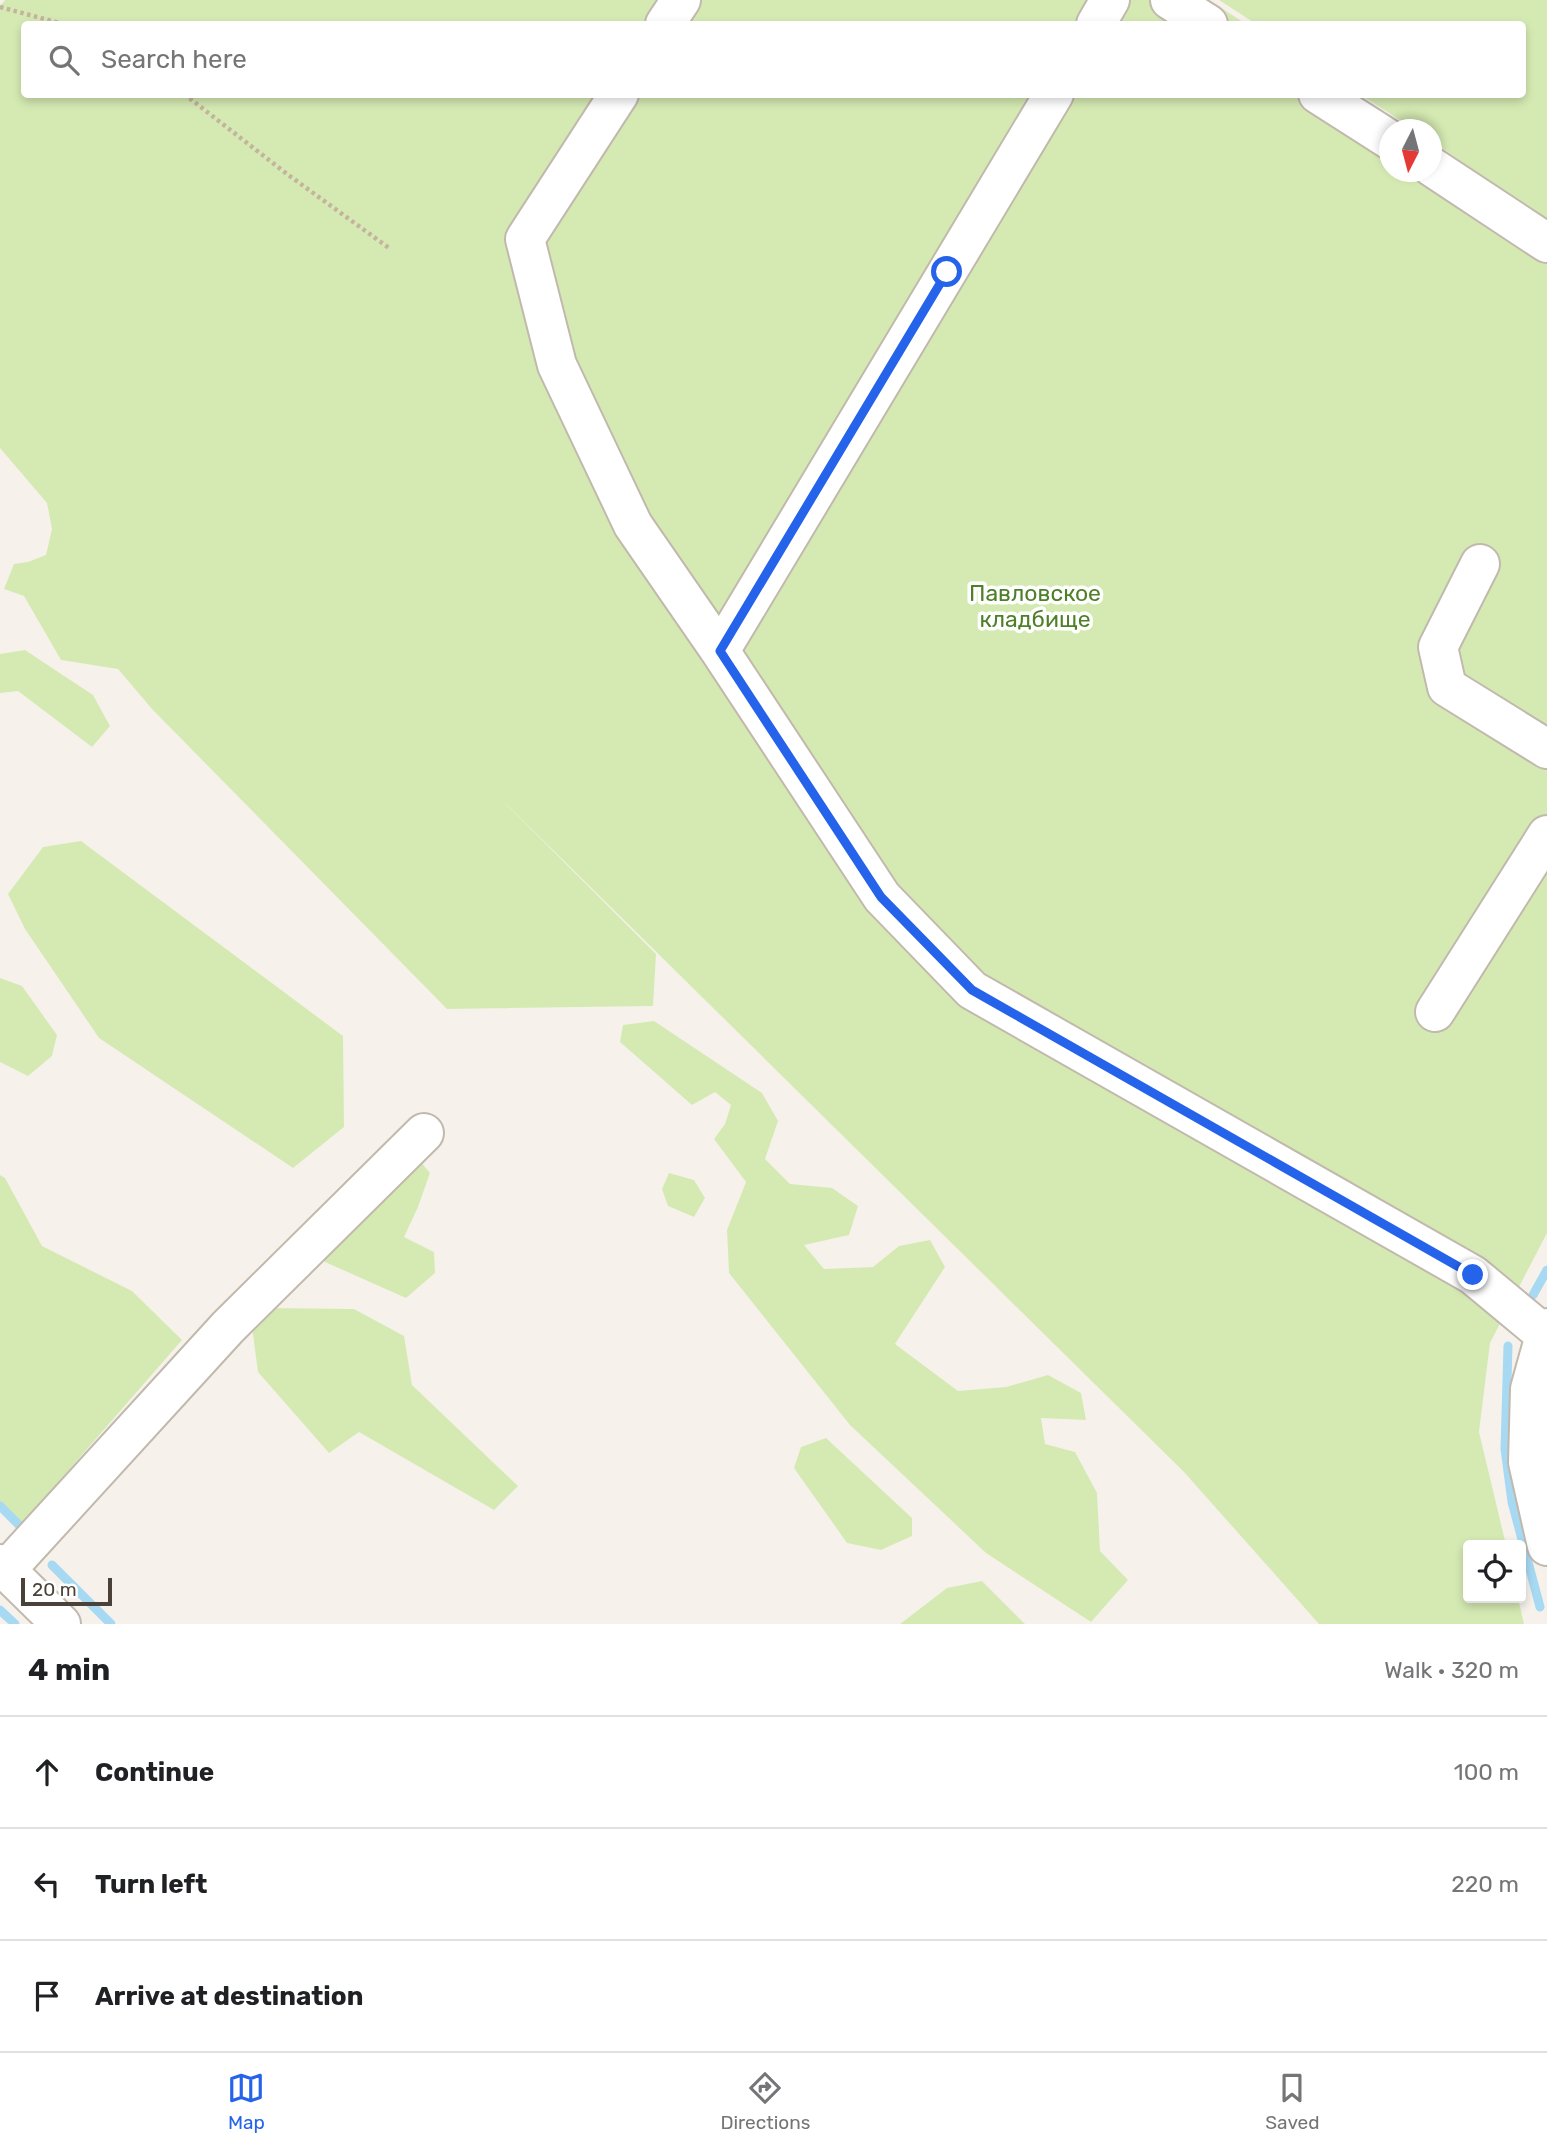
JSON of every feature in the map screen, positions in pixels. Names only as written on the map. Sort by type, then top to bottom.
[{"type":"lane","points":[[667,21],[681,0]]},
{"type":"lane","points":[[1098,21],[1110,0]]},
{"type":"lane","points":[[1170,0],[1203,21]]},
{"type":"lane","points":[[616,98],[524,239],[557,365],[633,525],[720,651],[881,897],[972,990],[1473,1275],[1546,1331],[1530,1389],[1528,1462],[1547,1546]]},
{"type":"lane","points":[[720,651],[1052,98]]},
{"type":"lane","points":[[1324,98],[1379,133]]},
{"type":"lane","points":[[1442,174],[1547,243]]},
{"type":"lane","points":[[1480,564],[1438,647],[1447,687],[1547,749]]},
{"type":"lane","points":[[1434,1012],[1547,835]]},
{"type":"lane","points":[[61,1624],[3,1567],[228,1327],[424,1133]]},
{"type":"path","points":[[0,7],[52,21]]},
{"type":"path","points":[[189,98],[389,248]]},
{"type":"green space","name":"Павловское кладбище","points":[[5,0],[1209,0],[1241,21],[21,21],[21,98],[1359,98],[1392,119],[1379,119],[1379,182],[1442,182],[1442,152],[1536,213],[1442,148],[1442,119],[1398,119],[1366,98],[1526,98],[1526,21],[1251,21],[1219,0],[1547,0],[1547,1233],[1490,1343],[1479,1432],[1505,1540],[1463,1540],[1463,1603],[1519,1603],[1524,1624],[1319,1624],[1184,1472],[497,795],[656,954],[653,1006],[447,1009],[152,709],[118,669],[61,660],[24,596],[4,589],[14,564],[46,555],[52,529],[47,503],[0,448],[0,6]]},
{"type":"green space","points":[[25,650],[93,695],[110,726],[92,747],[18,691],[0,693],[0,654]]},
{"type":"green space","points":[[81,841],[343,1036],[344,1127],[293,1168],[99,1038],[25,929],[8,894],[43,847]]},
{"type":"green space","points":[[0,978],[22,986],[57,1035],[52,1056],[28,1076],[0,1062]]},
{"type":"green space","points":[[654,1021],[762,1093],[778,1121],[765,1159],[790,1184],[832,1188],[858,1206],[849,1235],[804,1245],[824,1269],[873,1267],[899,1246],[930,1240],[945,1267],[895,1344],[958,1391],[1006,1387],[1048,1375],[1081,1393],[1086,1420],[1041,1418],[1045,1444],[1075,1452],[1097,1493],[1100,1551],[1128,1580],[1091,1622],[986,1553],[850,1425],[729,1273],[727,1230],[746,1182],[714,1139],[725,1124],[731,1105],[715,1092],[692,1105],[620,1042],[623,1025]]},
{"type":"green space","points":[[415,1155],[430,1173],[404,1237],[434,1252],[435,1273],[406,1298],[325,1262],[316,1226]]},
{"type":"green space","points":[[669,1173],[694,1180],[705,1198],[694,1217],[668,1206],[662,1189]]},
{"type":"green space","points":[[0,1175],[5,1178],[42,1246],[132,1291],[182,1340],[20,1526],[0,1506]]},
{"type":"green space","points":[[267,1308],[354,1309],[404,1336],[412,1385],[518,1486],[494,1510],[359,1432],[329,1453],[258,1372],[252,1327]]},
{"type":"green space","points":[[826,1438],[912,1518],[912,1536],[881,1550],[847,1543],[794,1468],[801,1447]]},
{"type":"green space","points":[[982,1581],[1025,1624],[900,1624],[947,1588]]},
{"type":"waterway","points":[[1533,1295],[1547,1270]]},
{"type":"waterway","points":[[1508,1346],[1505,1449],[1512,1502],[1540,1607]]},
{"type":"waterway","points":[[0,1506],[20,1526]]},
{"type":"waterway","points":[[52,1565],[111,1624]]},
{"type":"waterway","points":[[0,1610],[15,1624]]},
{"type":"route","points":[[947,272],[720,651],[881,897],[972,990],[1473,1275]]}]
